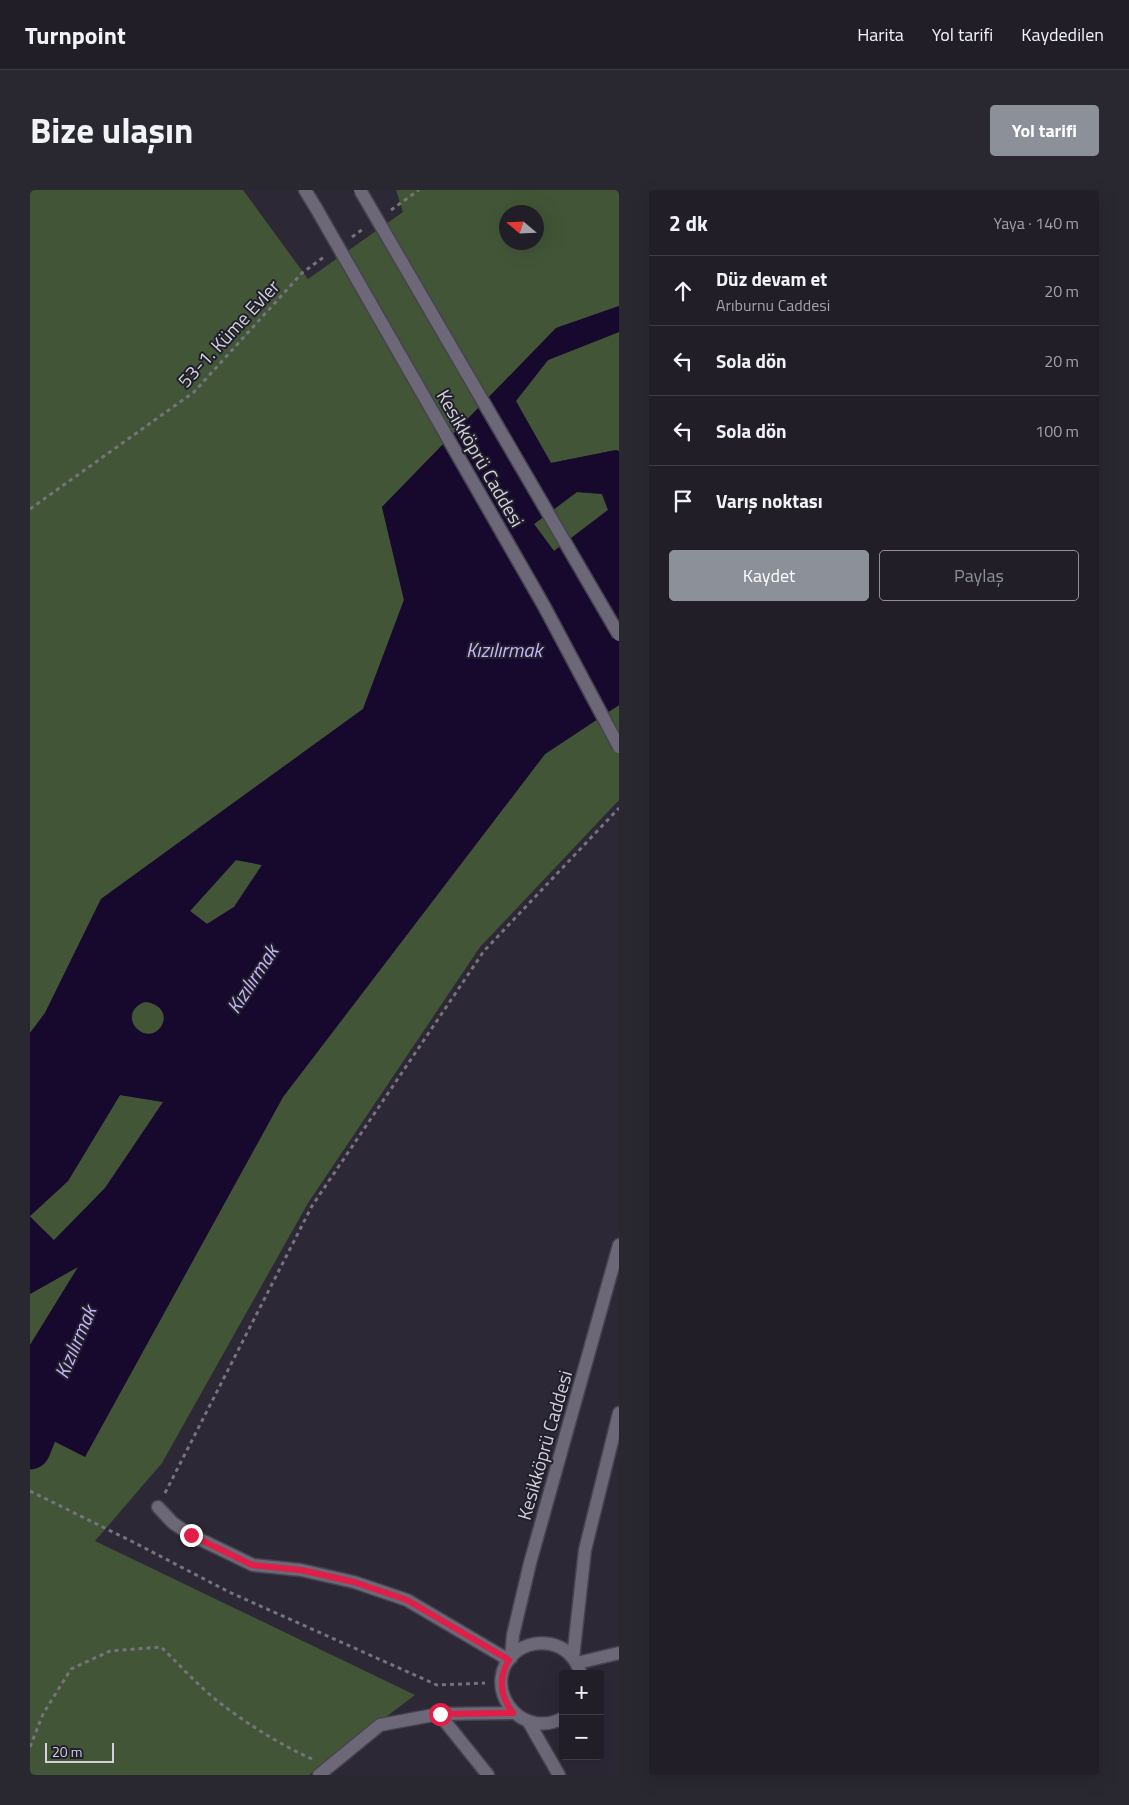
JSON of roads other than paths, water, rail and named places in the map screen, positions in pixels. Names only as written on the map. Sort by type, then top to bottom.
[{"type":"street","name":"Kesikköprü Caddesi","points":[[305,190],[544,606],[619,748]]},
{"type":"street","name":"Kesikköprü Caddesi","points":[[360,190],[619,635]]},
{"type":"street","name":"Kesikköprü Caddesi","points":[[513,1713],[505,1700],[501,1683],[503,1673],[510,1659],[513,1635],[530,1563],[619,1244]]},
{"type":"street","points":[[577,1665],[585,1550],[619,1413]]},
{"type":"street","points":[[158,1506],[173,1523],[191,1535],[252,1565],[301,1570],[345,1580],[407,1600],[510,1659],[525,1646],[539,1643],[560,1646],[577,1665]]},
{"type":"street","points":[[577,1665],[619,1653]]},
{"type":"street","points":[[319,1775],[380,1725],[440,1714],[513,1713],[528,1722],[545,1724],[559,1719]]},
{"type":"street","points":[[440,1714],[488,1775]]},
{"type":"street","points":[[528,1722],[559,1775]]},
{"type":"water","name":"Kızılırmak","points":[[619,306],[619,332],[548,360],[516,401],[551,463],[616,450],[619,451],[619,705],[545,754],[283,1097],[85,1457],[30,1429],[30,1345],[78,1267],[30,1294],[30,1217],[54,1240],[105,1188],[163,1102],[120,1095],[68,1181],[30,1216],[30,1033],[45,1013],[101,899],[363,709],[404,600],[382,507],[556,328]],"holes":[[[577,492],[602,494],[608,510],[554,551],[534,524]],[[236,860],[262,865],[234,907],[207,924],[190,911]],[[144,1002],[160,1008],[164,1016],[162,1025],[156,1032],[149,1034],[142,1032],[132,1022],[135,1008]]]},
{"type":"waterway","name":"Kızılırmak","points":[[30,1449],[58,1379]]}]
